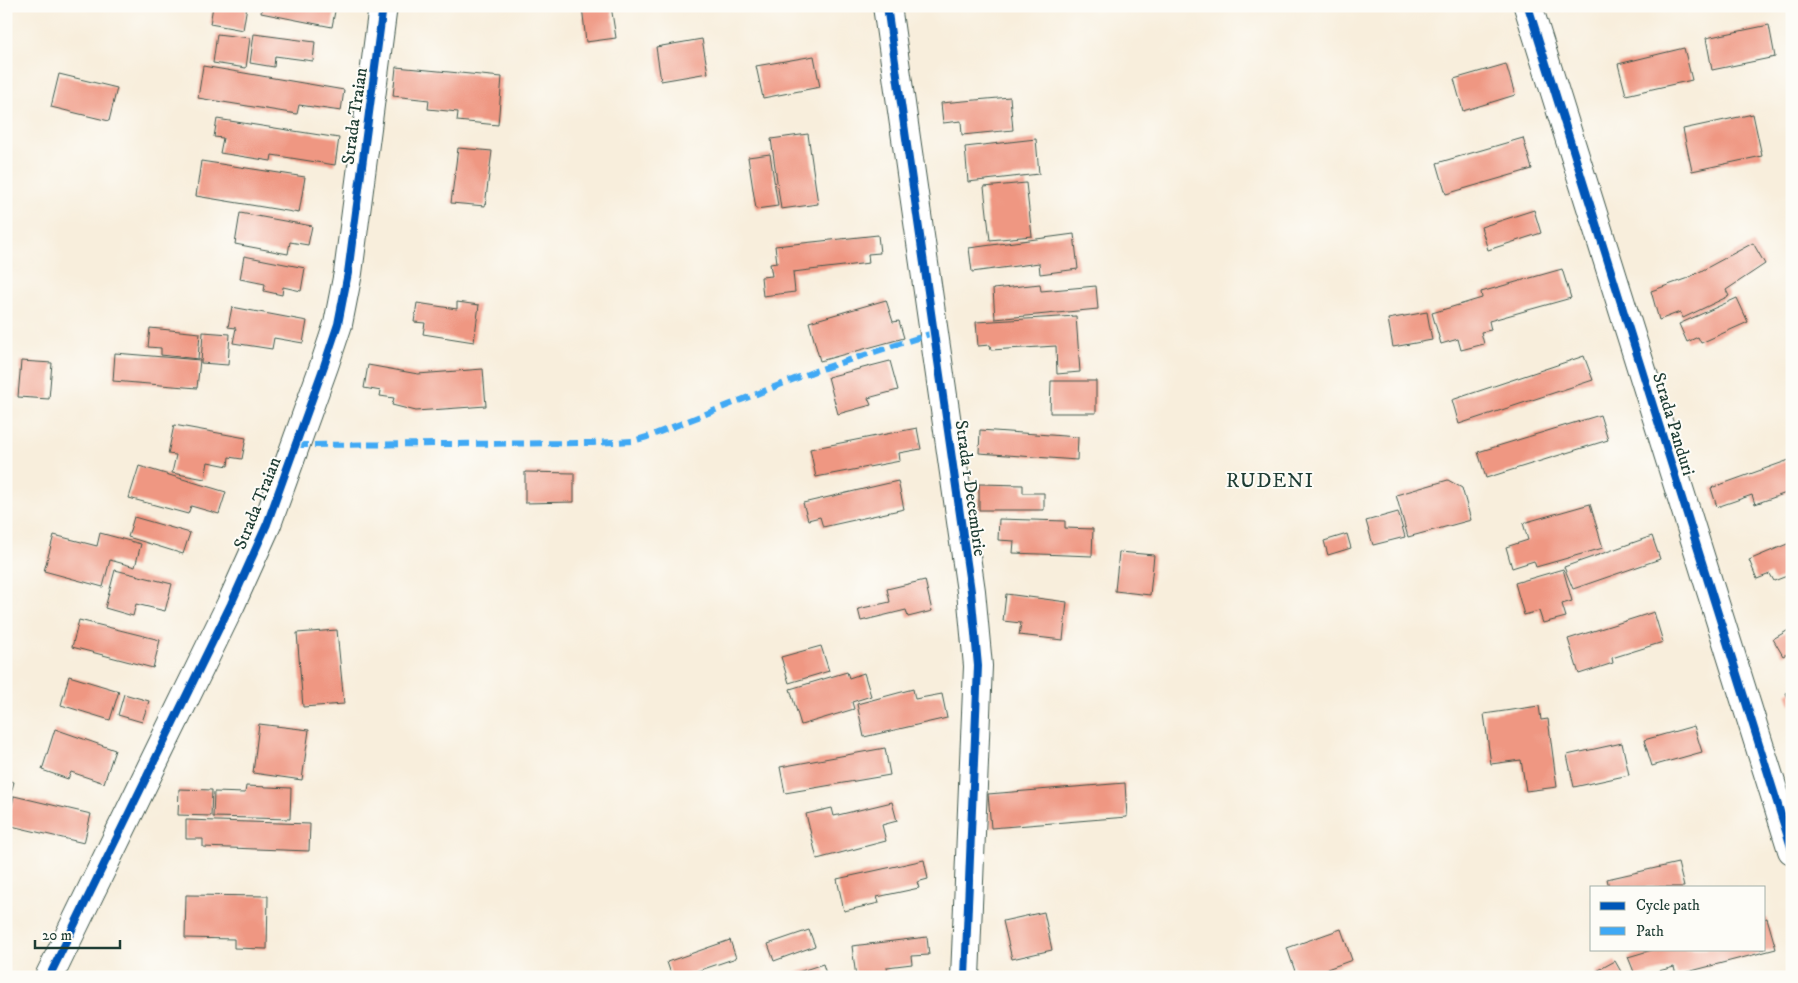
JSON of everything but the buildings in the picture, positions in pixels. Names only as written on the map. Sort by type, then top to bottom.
[{"type":"street","name":"Strada Traian","points":[[49,977],[231,604],[267,524],[324,366],[338,324],[348,273],[383,6]]},
{"type":"street","name":"Strada 1 Decembrie","points":[[887,6],[971,591],[978,666],[965,977]]},
{"type":"street","name":"Strada Panduri","points":[[1528,6],[1792,850]]},
{"type":"marked path","points":[[296,445],[593,443],[633,441],[815,371],[933,333]]},
{"type":"cycle path","points":[[49,977],[231,604],[267,524],[324,366],[338,324],[348,273],[383,6]]},
{"type":"cycle path","points":[[887,6],[971,591],[978,666],[965,977]]},
{"type":"cycle path","points":[[1528,6],[1792,850]]},
{"type":"district","name":"RUDENI","points":[[1270,480]]}]
